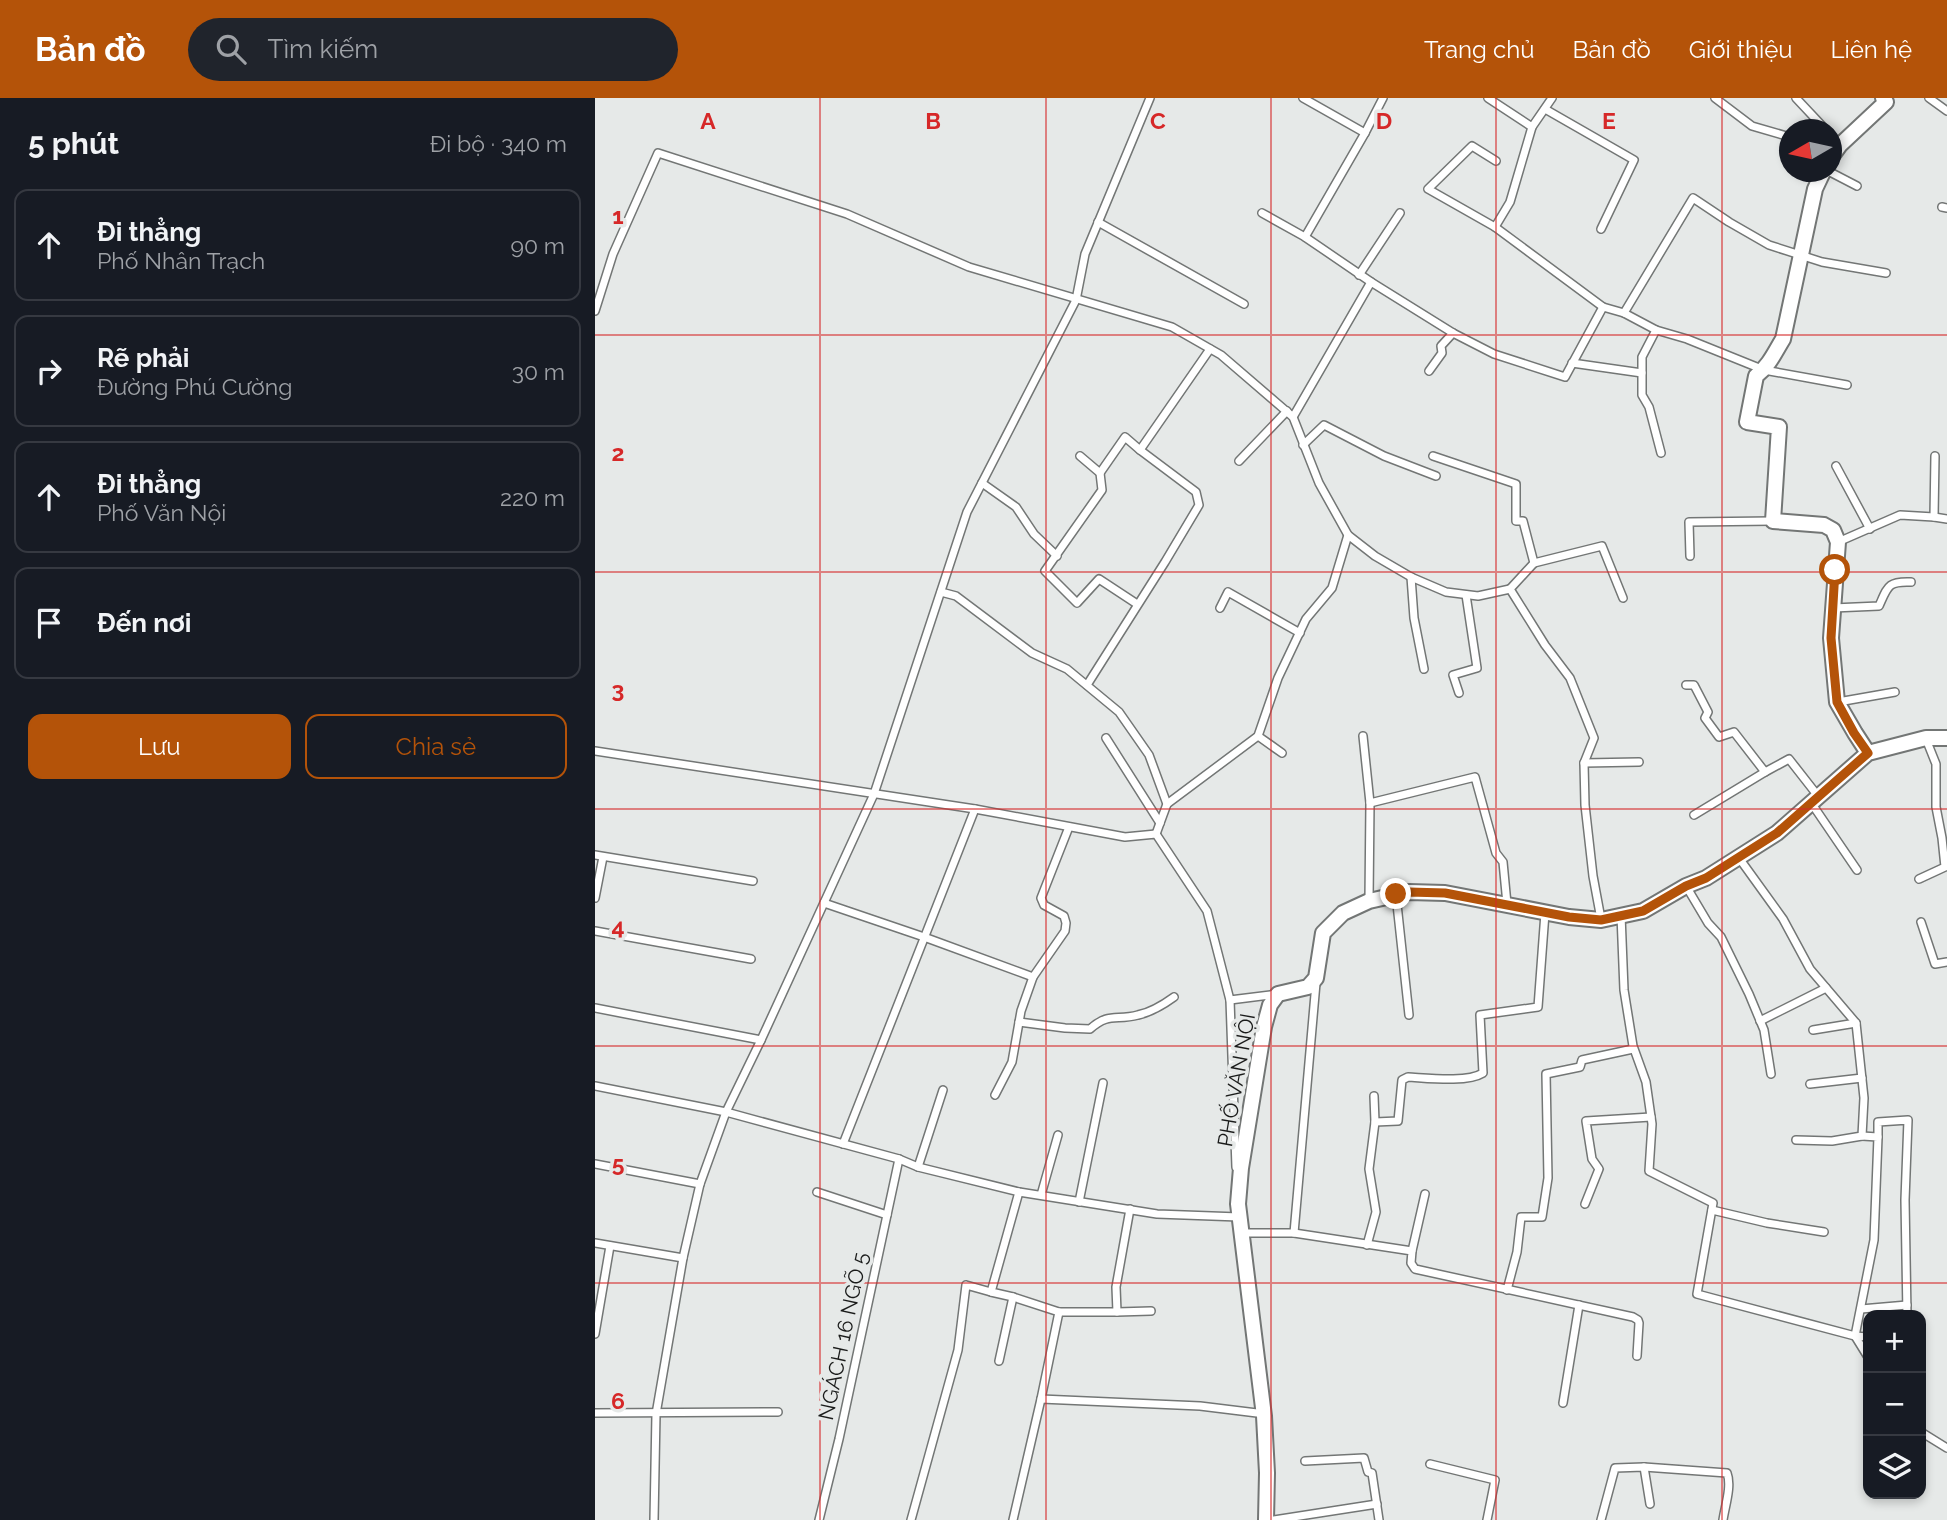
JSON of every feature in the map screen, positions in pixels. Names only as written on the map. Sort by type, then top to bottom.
[{"type":"street","points":[[1842,138],[1886,99]]},
{"type":"street","points":[[1818,182],[1783,339],[1764,370],[1756,376],[1747,422],[1779,427],[1773,521],[1824,526],[1833,530],[1838,542],[1831,638],[1837,702],[1868,753]]},
{"type":"street","points":[[1316,978],[1324,933],[1343,912],[1396,894],[1445,893],[1545,913],[1601,920],[1643,911],[1686,886],[1706,878],[1777,833],[1868,753],[1926,738],[1947,738]]},
{"type":"street","name":"PHỐ VĂN NỘI","points":[[1266,1520],[1264,1416],[1241,1233],[1241,1168],[1270,1005],[1278,994],[1308,987],[1316,978]]},
{"type":"lane","points":[[654,1520],[656,1414],[699,1184],[726,1112],[874,794],[967,512],[1076,300],[1085,254],[1150,98]]},
{"type":"lane","points":[[1303,98],[1365,133]]},
{"type":"lane","points":[[1305,237],[1383,98]]},
{"type":"lane","points":[[1488,98],[1532,127]]},
{"type":"lane","points":[[1495,227],[1510,202],[1532,127],[1552,98]]},
{"type":"lane","points":[[1715,98],[1752,126],[1779,134]]},
{"type":"lane","points":[[1796,98],[1816,119]]},
{"type":"lane","points":[[1929,98],[1947,111]]},
{"type":"lane","points":[[1545,109],[1634,160],[1601,229]]},
{"type":"lane","points":[[1496,161],[1472,146],[1428,189],[1495,227],[1603,307],[1624,313],[1656,330],[1687,339],[1764,370],[1847,385]]},
{"type":"lane","points":[[595,311],[613,254],[658,153],[847,214],[968,267],[1172,327],[1221,355],[1290,414],[1319,483],[1348,536],[1411,577],[1446,592],[1478,596],[1510,589],[1534,563],[1602,546],[1623,598]]},
{"type":"lane","points":[[1842,178],[1857,186]]},
{"type":"lane","points":[[1624,313],[1693,198],[1769,245],[1822,262],[1886,273]]},
{"type":"lane","points":[[1262,213],[1305,237],[1359,275],[1453,333],[1494,354],[1565,377],[1603,307]]},
{"type":"lane","points":[[1359,275],[1400,213]]},
{"type":"lane","points":[[1098,222],[1244,304]]},
{"type":"lane","points":[[1239,461],[1290,414],[1371,282]]},
{"type":"lane","points":[[1656,330],[1642,357],[1642,395],[1649,407],[1661,453]]},
{"type":"lane","points":[[1429,371],[1443,353],[1441,346],[1453,333]]},
{"type":"lane","points":[[1140,450],[1210,349]]},
{"type":"lane","points":[[1572,363],[1642,373]]},
{"type":"lane","points":[[1303,445],[1324,425],[1384,456],[1436,476]]},
{"type":"lane","points":[[1087,685],[1199,505],[1196,492],[1125,437],[1100,473],[1102,490],[1045,571],[1077,603],[1099,579],[1137,604]]},
{"type":"lane","points":[[1080,456],[1100,473]]},
{"type":"lane","points":[[1433,456],[1516,484],[1516,521],[1523,521],[1534,563]]},
{"type":"lane","points":[[1934,517],[1935,456]]},
{"type":"lane","points":[[1836,466],[1870,529]]},
{"type":"lane","points":[[982,483],[1016,507],[1034,534],[1056,556]]},
{"type":"lane","points":[[1838,542],[1900,515],[1947,519]]},
{"type":"lane","points":[[1690,556],[1689,522],[1773,521]]},
{"type":"lane","points":[[1156,834],[1167,804],[1258,736],[1278,678],[1307,619],[1332,588],[1348,536]]},
{"type":"lane","points":[[1411,577],[1414,618],[1424,670]]},
{"type":"lane","points":[[1832,608],[1879,606],[1887,587],[1896,581],[1912,582]]},
{"type":"lane","points":[[1510,589],[1545,645],[1570,678],[1594,738],[1584,763],[1586,817],[1601,920]]},
{"type":"lane","points":[[941,592],[956,596],[1032,653],[1067,669],[1119,712],[1149,755],[1167,804]]},
{"type":"lane","points":[[1220,608],[1228,592],[1300,633]]},
{"type":"lane","points":[[1459,693],[1453,675],[1478,668],[1466,595]]},
{"type":"lane","points":[[1686,685],[1694,685],[1708,712],[1705,718],[1719,737],[1734,732],[1765,772]]},
{"type":"lane","points":[[1837,702],[1895,692]]},
{"type":"lane","points":[[1258,736],[1282,753]]},
{"type":"lane","points":[[1363,736],[1370,803],[1369,901]]},
{"type":"lane","points":[[1106,738],[1160,824]]},
{"type":"lane","points":[[1919,879],[1946,867],[1936,807],[1936,764],[1926,738]]},
{"type":"lane","points":[[595,751],[975,809],[1125,837],[1156,834]]},
{"type":"lane","points":[[1694,815],[1789,759],[1857,870]]},
{"type":"lane","points":[[1584,763],[1639,762]]},
{"type":"lane","points":[[1370,803],[1475,777],[1496,853],[1503,862],[1507,904]]},
{"type":"lane","points":[[843,1144],[975,809]]},
{"type":"lane","points":[[995,1095],[1012,1062],[1025,995],[1033,977],[1065,930],[1064,915],[1044,905],[1041,898],[1069,827]]},
{"type":"lane","points":[[595,1086],[726,1112],[899,1159],[918,1167],[1019,1192],[1157,1214],[1239,1210],[1230,1000],[1207,911],[1156,834]]},
{"type":"lane","points":[[595,898],[599,856],[753,881]]},
{"type":"lane","points":[[1739,858],[1783,919],[1809,969],[1856,1023],[1864,1098],[1863,1136]]},
{"type":"lane","points":[[1686,886],[1707,923],[1721,937],[1760,1021],[1771,1074]]},
{"type":"lane","points":[[1396,894],[1409,1015]]},
{"type":"lane","points":[[824,903],[1033,977]]},
{"type":"lane","points":[[1375,1122],[1398,1121],[1402,1080],[1408,1077],[1458,1078],[1479,1076],[1483,1073],[1480,1015],[1538,1007],[1545,913]]},
{"type":"lane","points":[[1621,915],[1624,989],[1633,1049],[1646,1082],[1653,1124],[1649,1171],[1713,1203],[1696,1294],[1863,1337]]},
{"type":"lane","points":[[1921,922],[1935,964],[1947,962]]},
{"type":"lane","points":[[595,931],[751,959]]},
{"type":"lane","points":[[1294,1233],[1316,978]]},
{"type":"lane","points":[[1760,1021],[1826,988]]},
{"type":"lane","points":[[1230,1000],[1278,994]]},
{"type":"lane","points":[[1019,1022],[1090,1029],[1101,1019],[1136,1016],[1156,1009],[1174,997]]},
{"type":"lane","points":[[595,1008],[761,1040]]},
{"type":"lane","points":[[1813,1030],[1856,1023]]},
{"type":"lane","points":[[1507,1290],[1517,1252],[1521,1217],[1542,1217],[1548,1178],[1546,1074],[1580,1067],[1582,1060],[1633,1049]]},
{"type":"lane","points":[[1810,1084],[1861,1078]]},
{"type":"lane","points":[[1079,1202],[1103,1083]]},
{"type":"lane","points":[[918,1167],[943,1090]]},
{"type":"lane","points":[[1367,1245],[1375,1212],[1369,1169],[1375,1122],[1374,1096]]},
{"type":"lane","points":[[1585,1204],[1599,1168],[1593,1159],[1586,1121],[1651,1117]]},
{"type":"lane","points":[[1863,1348],[1856,1336],[1874,1240],[1878,1122],[1908,1120],[1905,1200],[1907,1310]]},
{"type":"lane","points":[[1041,1195],[1058,1135]]},
{"type":"lane","points":[[1796,1140],[1832,1141],[1863,1136],[1878,1137]]},
{"type":"lane","name":"NGÁCH 16 NGÕ 5","points":[[819,1520],[899,1159]]},
{"type":"lane","points":[[595,1164],[699,1184]]},
{"type":"lane","points":[[817,1192],[887,1215]]},
{"type":"lane","points":[[991,1292],[1019,1192]]},
{"type":"lane","points":[[1425,1194],[1412,1251],[1411,1264],[1415,1269],[1638,1320],[1637,1356]]},
{"type":"lane","points":[[1117,1312],[1116,1287],[1129,1209]]},
{"type":"lane","points":[[1712,1210],[1767,1223],[1824,1232]]},
{"type":"lane","points":[[1241,1233],[1294,1233],[1412,1251]]},
{"type":"lane","points":[[595,1243],[684,1258]]},
{"type":"lane","points":[[595,1334],[611,1246]]},
{"type":"lane","points":[[911,1520],[958,1350],[966,1285],[1059,1312],[1151,1311]]},
{"type":"lane","points":[[999,1361],[1013,1297]]},
{"type":"lane","points":[[1563,1403],[1579,1305]]},
{"type":"lane","points":[[1861,1309],[1907,1305]]},
{"type":"lane","points":[[1013,1520],[1059,1312]]},
{"type":"lane","points":[[1041,1399],[1200,1406],[1257,1413]]},
{"type":"lane","points":[[595,1413],[778,1412]]},
{"type":"lane","points":[[1926,1435],[1947,1448]]},
{"type":"lane","points":[[1305,1461],[1364,1458],[1367,1472],[1372,1473],[1379,1520]]},
{"type":"lane","points":[[1430,1464],[1495,1480],[1487,1520]]},
{"type":"lane","points":[[1644,1467],[1650,1504]]},
{"type":"lane","points":[[1601,1520],[1615,1468],[1644,1467],[1727,1472],[1730,1475],[1723,1520]]},
{"type":"lane","points":[[1273,1520],[1377,1504]]},
{"type":"route","points":[[1396,894],[1445,893],[1569,917],[1601,920],[1643,911],[1686,886],[1706,878],[1777,833],[1868,753],[1837,702],[1831,638],[1835,570]]}]
